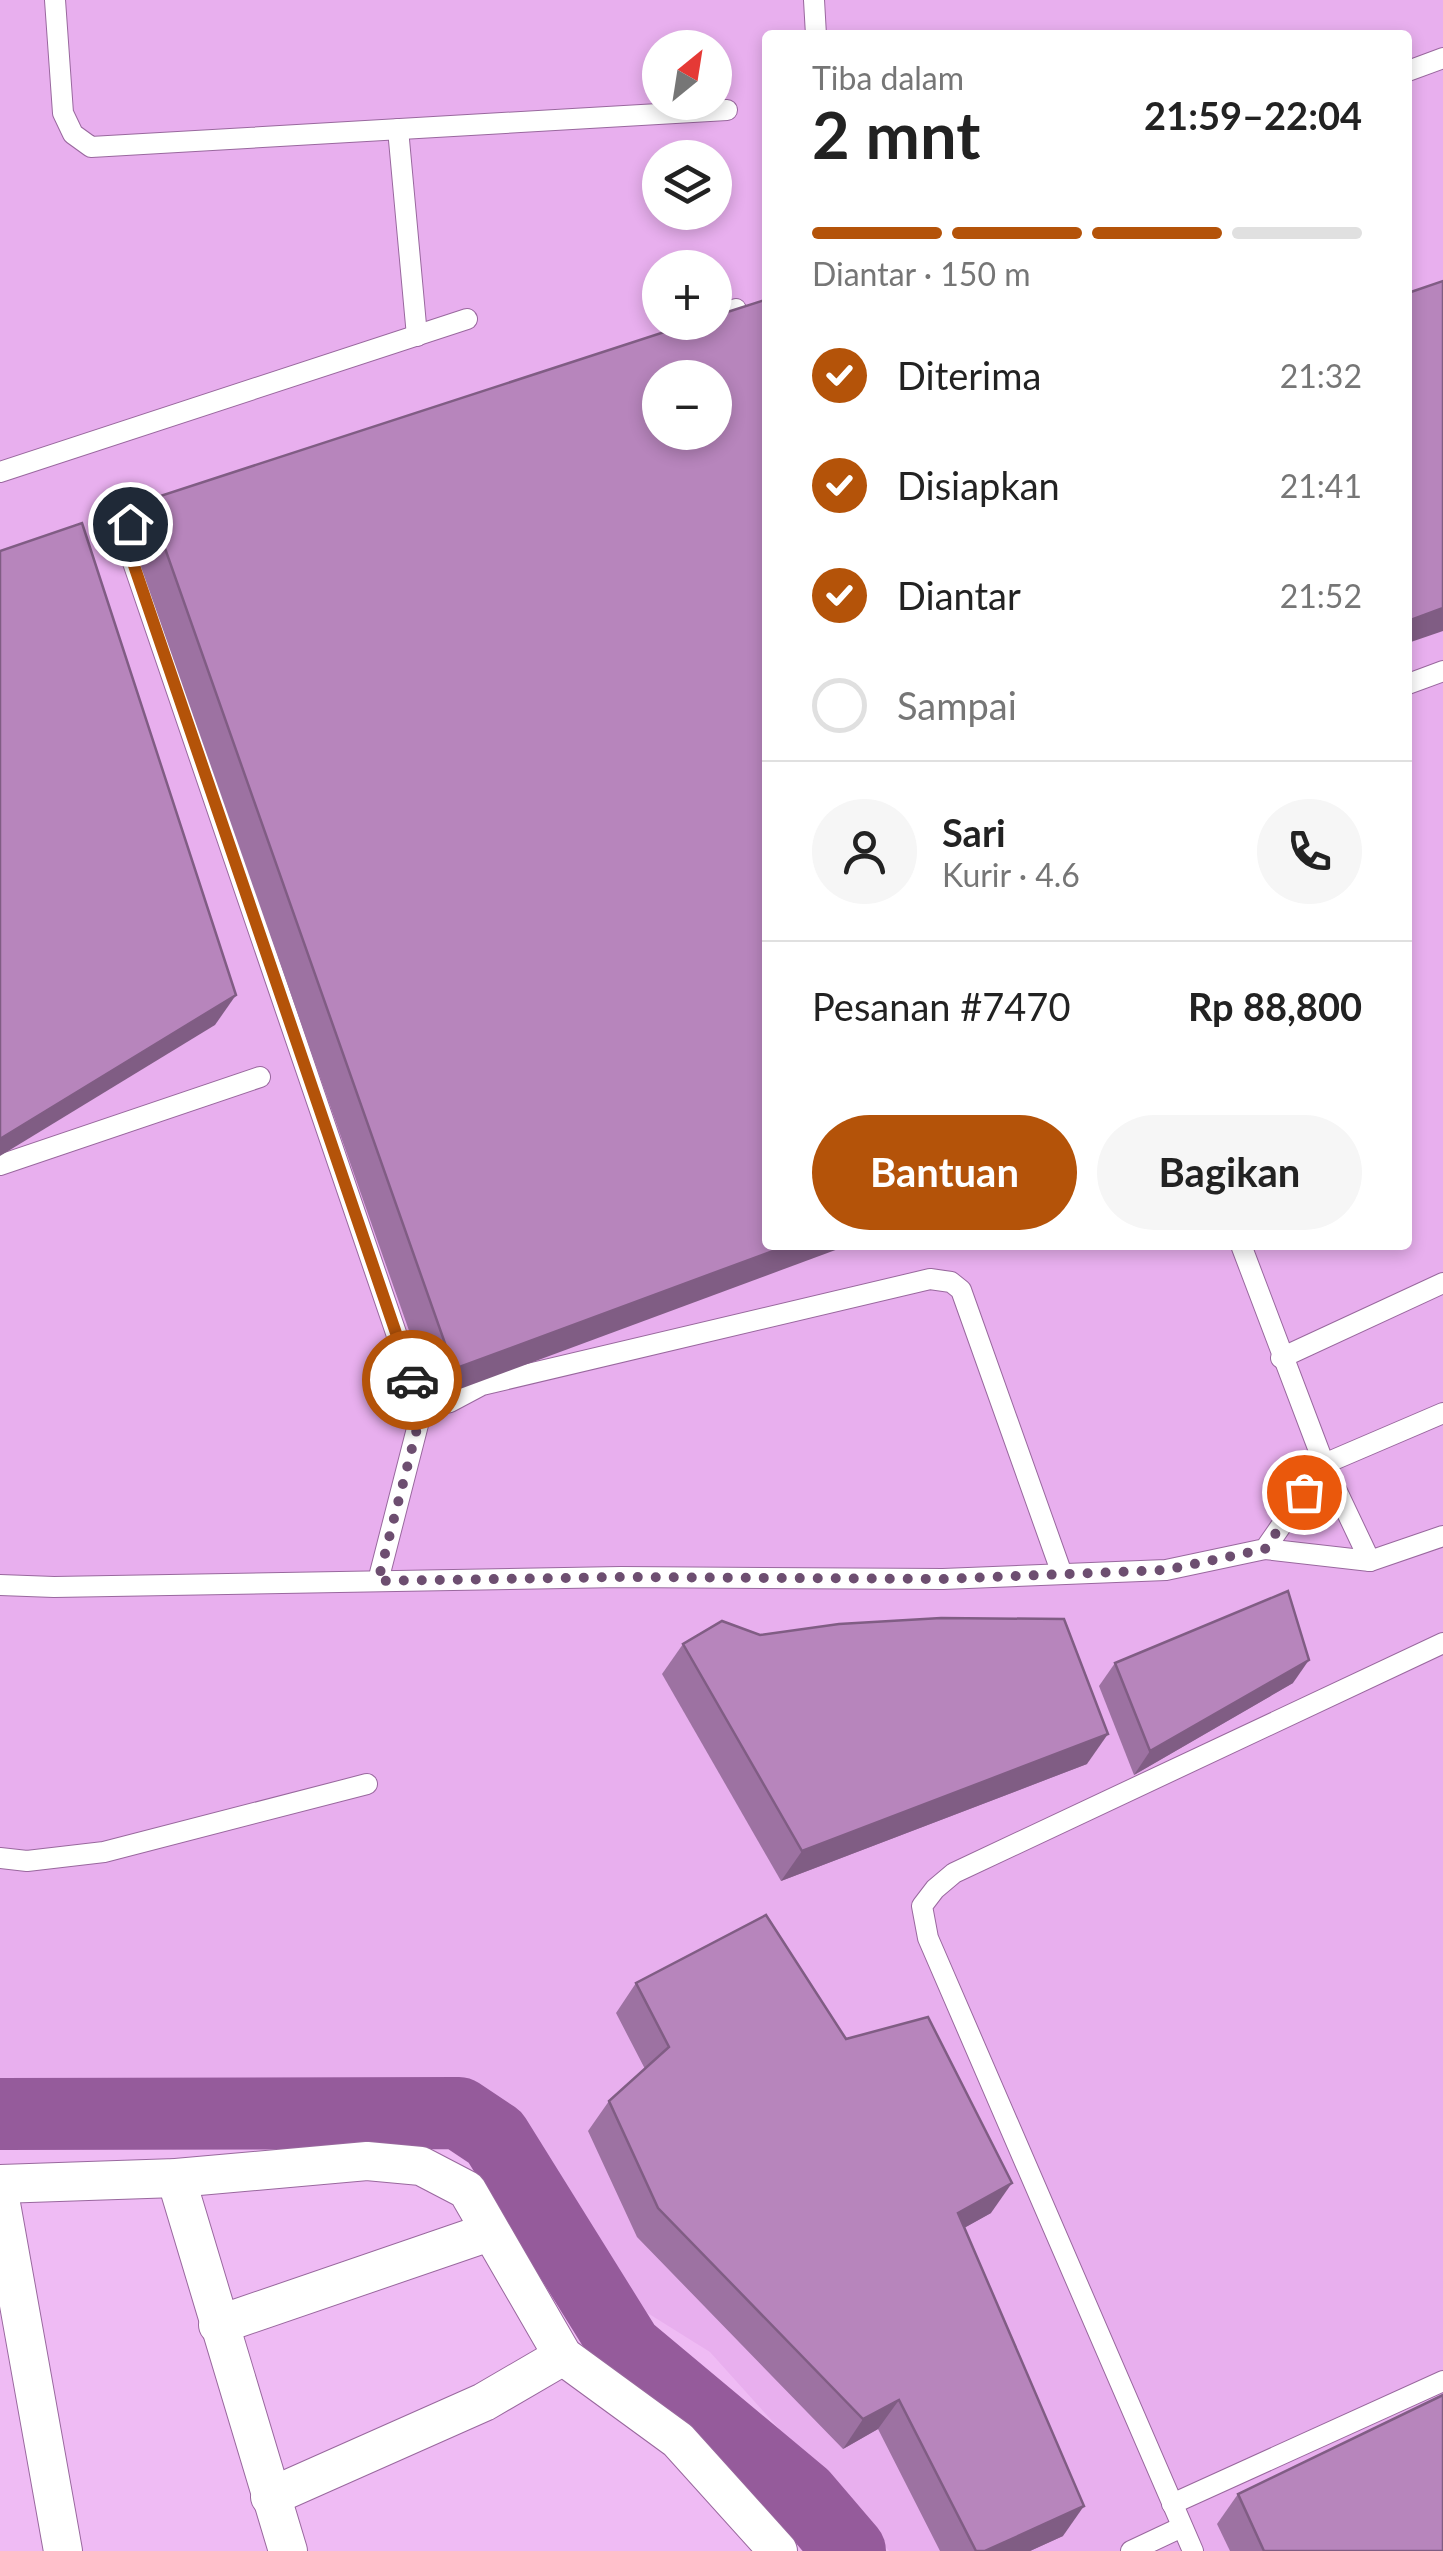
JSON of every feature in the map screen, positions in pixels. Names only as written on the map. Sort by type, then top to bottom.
[{"type":"street","points":[[0,2184],[176,2178],[367,2161],[421,2166],[467,2190],[563,2356],[678,2440],[778,2551]]},
{"type":"street","points":[[176,2178],[288,2551]]},
{"type":"street","points":[[0,2198],[63,2551]]},
{"type":"street","points":[[218,2325],[489,2232]]},
{"type":"street","points":[[270,2497],[484,2402],[563,2356]]},
{"type":"lane","points":[[55,0],[63,113],[73,134],[92,147],[642,115]]},
{"type":"lane","points":[[814,0],[816,30]]},
{"type":"lane","points":[[1412,70],[1443,58]]},
{"type":"lane","points":[[398,129],[417,336]]},
{"type":"lane","points":[[732,310],[736,309]]},
{"type":"lane","points":[[0,472],[467,319]]},
{"type":"lane","points":[[167,511],[130,524],[126,542],[422,1409],[378,1581]]},
{"type":"lane","points":[[1412,683],[1443,671]]},
{"type":"lane","points":[[0,1165],[260,1077]]},
{"type":"lane","points":[[1243,1250],[1324,1464],[1370,1561]]},
{"type":"lane","points":[[422,1409],[450,1402],[482,1385],[930,1279],[951,1282],[961,1290],[1062,1574]]},
{"type":"lane","points":[[1281,1358],[1443,1283]]},
{"type":"lane","points":[[1265,1549],[1324,1464],[1443,1414]]},
{"type":"lane","points":[[0,1585],[622,1577],[943,1579],[1166,1570],[1265,1549],[1370,1561],[1443,1536]]},
{"type":"lane","points":[[1193,2551],[928,1938],[922,1906],[954,1873],[1443,1644]]},
{"type":"lane","points":[[0,1858],[27,1860],[104,1852],[367,1784]]},
{"type":"lane","points":[[1172,2504],[1443,2381]]},
{"type":"lane","points":[[1131,2551],[1182,2527]]},
{"type":"shaded area","points":[[0,0],[1443,0],[1443,2551],[889,2551],[710,2352],[617,2294],[523,2123],[439,2078],[0,2078]]},
{"type":"building","points":[[1443,281],[1443,608],[1412,620],[1412,292]]},
{"type":"building","points":[[762,301],[762,1250],[775,1250],[454,1369],[148,500],[642,339],[732,340],[732,311]]},
{"type":"building","points":[[82,523],[236,995],[0,1139],[0,551]]},
{"type":"building","points":[[1288,1591],[1309,1660],[1150,1751],[1115,1663]]},
{"type":"building","points":[[941,1618],[1064,1619],[1108,1734],[802,1851],[683,1644],[722,1621],[760,1635],[839,1624]]},
{"type":"building","points":[[766,1915],[846,2039],[928,2017],[1012,2183],[958,2213],[1084,2506],[985,2551],[976,2551],[899,2400],[863,2419],[658,2208],[609,2101],[669,2047],[636,1983]]},
{"type":"building","points":[[1443,2395],[1443,2551],[1264,2551],[1238,2494]]},
{"type":"waterway","points":[[0,2114],[459,2113],[495,2137],[627,2349],[803,2496],[850,2551]]},
{"type":"way so far","points":[[412,1380],[422,1409],[378,1581],[622,1577],[943,1579],[1166,1570],[1265,1549],[1304,1492]]},
{"type":"route","points":[[130,524],[126,542],[412,1380]]}]
